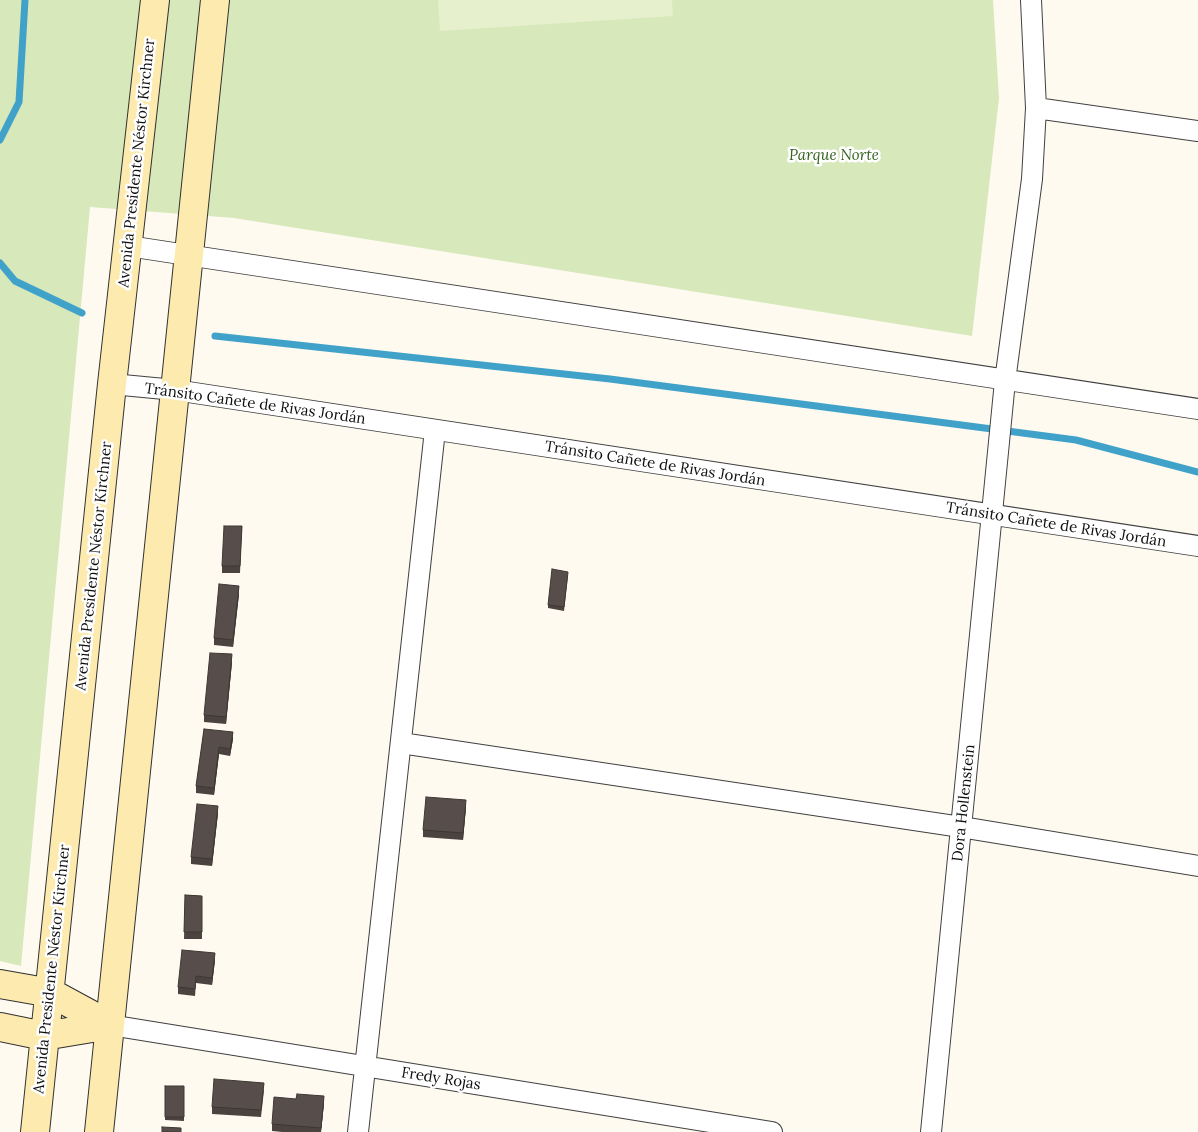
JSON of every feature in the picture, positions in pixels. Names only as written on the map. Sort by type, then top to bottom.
[{"type":"main road","name":"Avenida Presidente Néstor Kirchner","points":[[35,1132],[44,1036],[51,993],[112,384],[155,0]]},
{"type":"main road","points":[[99,1132],[215,0]]},
{"type":"main road","points":[[0,984],[51,993],[110,1025]]},
{"type":"main road","points":[[0,1028],[44,1036],[110,1025]]},
{"type":"street","name":"Dora Hollenstein","points":[[931,1132],[1005,381],[1032,179],[1036,108],[1031,0]]},
{"type":"street","points":[[1036,108],[1198,131]]},
{"type":"street","points":[[128,246],[1198,409]]},
{"type":"street","name":"Tránsito Cañete de Rivas Jordán","points":[[112,384],[174,390],[1198,546]]},
{"type":"street","points":[[358,1132],[435,430]]},
{"type":"street","points":[[401,743],[1198,866]]},
{"type":"street","name":"Fredy Rojas","points":[[110,1025],[772,1132]]},
{"type":"green space","name":"Parque Norte","points":[[0,0],[993,0],[999,98],[972,336],[234,218],[90,207],[21,966],[0,961]]},
{"type":"green space","points":[[438,0],[672,0],[673,16],[440,31]]},
{"type":"building","points":[[224,526],[242,526],[240,566],[222,566]]},
{"type":"building","points":[[552,569],[568,572],[564,607],[548,605]]},
{"type":"building","points":[[219,584],[239,586],[233,640],[214,638]]},
{"type":"building","points":[[210,653],[232,654],[226,717],[204,715]]},
{"type":"building","points":[[204,729],[233,732],[230,749],[219,747],[214,788],[196,786]]},
{"type":"building","points":[[426,797],[466,800],[463,833],[423,830]]},
{"type":"building","points":[[197,804],[218,806],[212,859],[191,857]]},
{"type":"building","points":[[185,895],[202,896],[202,932],[184,932]]},
{"type":"building","points":[[182,950],[215,953],[212,978],[196,976],[195,989],[178,987]]},
{"type":"building","points":[[214,1079],[264,1083],[261,1110],[212,1107]]},
{"type":"building","points":[[165,1086],[184,1086],[184,1117],[165,1117]]},
{"type":"building","points":[[297,1094],[324,1096],[321,1128],[272,1124],[274,1097],[296,1099]]},
{"type":"building","points":[[162,1127],[181,1128],[181,1132],[162,1132]]},
{"type":"waterway","points":[[0,140],[19,102],[25,0]]},
{"type":"waterway","points":[[0,263],[15,281],[82,313]]},
{"type":"waterway","points":[[215,336],[610,379],[1076,440],[1198,472]]}]
